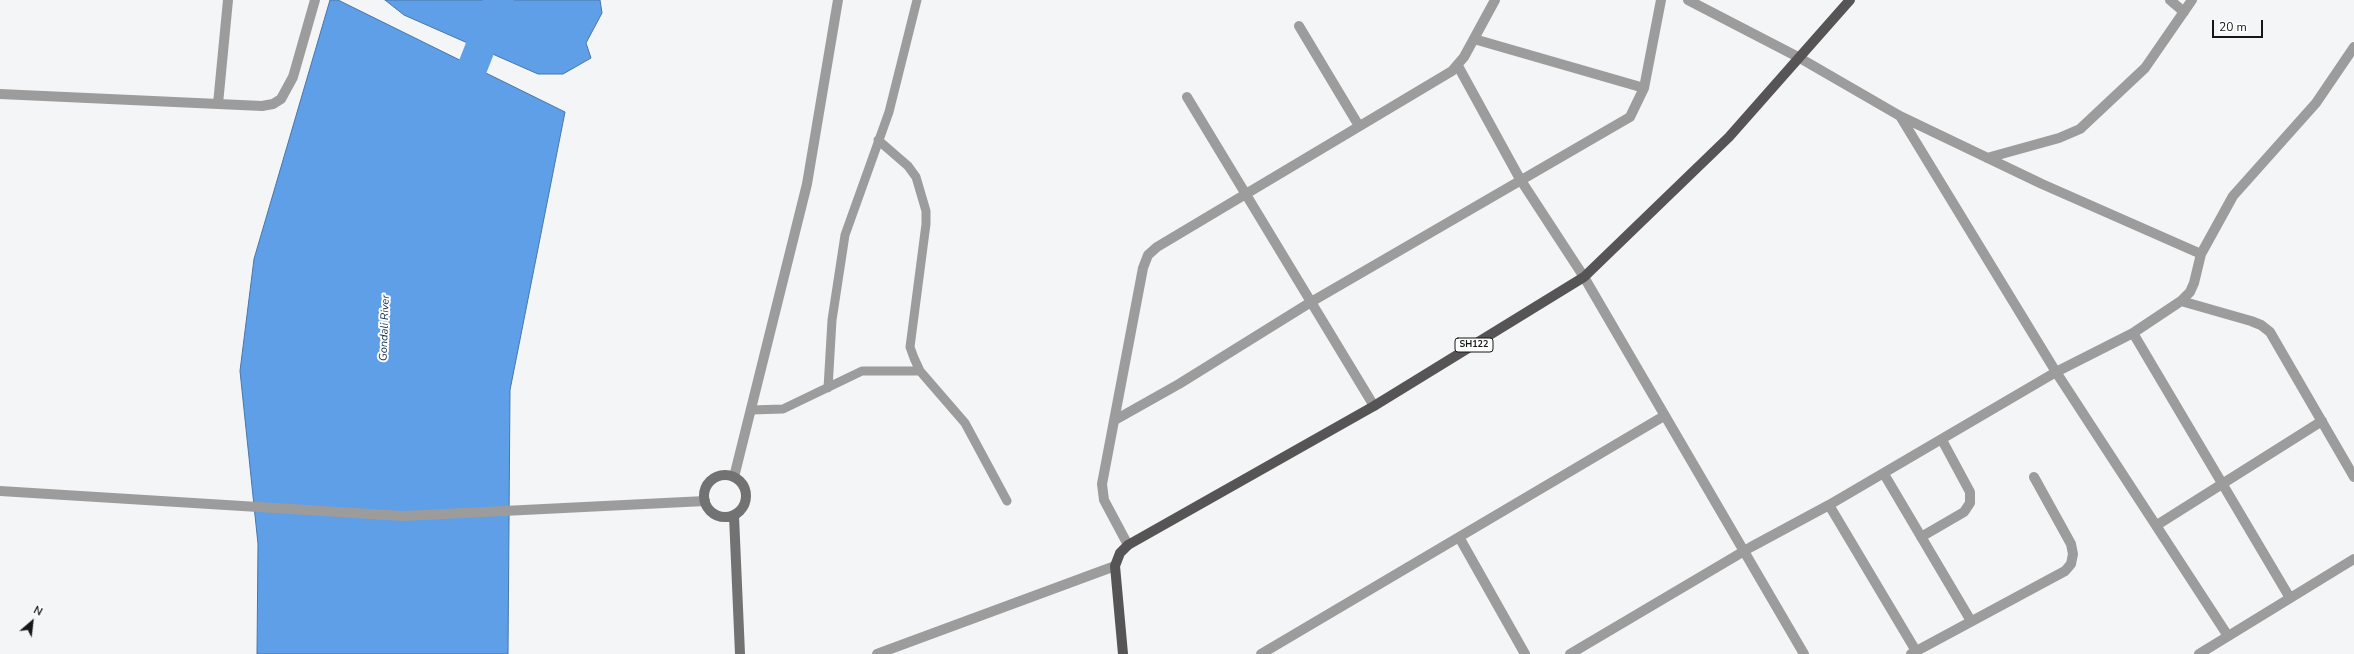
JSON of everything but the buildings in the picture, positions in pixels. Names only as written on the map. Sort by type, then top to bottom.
[{"type":"main road","name":"SH122","points":[[1115,566],[1120,553],[1128,545],[1374,406],[1584,277],[1729,137],[1798,57],[1850,0]]},
{"type":"main road","points":[[721,475],[734,477],[744,486],[747,499],[744,506],[734,516],[726,517],[712,513],[705,501],[706,487],[710,482],[721,475]]},
{"type":"main road","points":[[734,516],[740,654]]},
{"type":"main road","points":[[1115,566],[1123,654]]},
{"type":"street","points":[[218,104],[228,0]]},
{"type":"street","points":[[0,94],[262,106],[273,104],[281,98],[293,76],[315,0]]},
{"type":"street","points":[[734,477],[807,184],[838,0]]},
{"type":"street","points":[[1128,545],[1104,500],[1102,484],[1143,268],[1148,255],[1157,247],[1458,66],[1495,0]]},
{"type":"street","points":[[1115,420],[1179,384],[1311,302],[1520,179],[1630,117],[1644,88],[1661,0]]},
{"type":"street","points":[[1688,0],[1798,57],[1900,116],[1987,158],[2201,254]]},
{"type":"street","points":[[2170,0],[2184,12]]},
{"type":"street","points":[[1987,158],[2059,138],[2080,129],[2146,68],[2192,0]]},
{"type":"street","points":[[1299,26],[1359,126]]},
{"type":"street","points":[[1474,39],[1644,88]]},
{"type":"street","points":[[1570,654],[1743,552],[1884,474],[2056,372],[2133,333],[2181,301],[2190,292],[2194,283],[2201,254],[2233,196],[2316,103],[2354,47]]},
{"type":"street","points":[[1458,66],[1520,179],[1584,277],[1743,552],[1804,654]]},
{"type":"street","points":[[1187,97],[1374,406]]},
{"type":"street","points":[[1900,116],[2056,372],[2158,525],[2228,636]]},
{"type":"street","points":[[2181,301],[2261,325],[2270,332],[2354,477]]},
{"type":"street","points":[[2133,333],[2290,598]]},
{"type":"street","points":[[1261,654],[1664,416]]},
{"type":"street","points":[[2158,525],[2322,421]]},
{"type":"street","points":[[1921,537],[1964,512],[1970,503],[1970,492],[1942,440]]},
{"type":"street","points":[[1884,474],[1971,621]]},
{"type":"street","points":[[1830,505],[1914,653],[2065,571],[2071,564],[2073,554],[2071,544],[2034,477]]},
{"type":"street","points":[[0,491],[403,516],[602,508],[705,501]]},
{"type":"street","points":[[1459,537],[1525,654]]},
{"type":"street","points":[[2199,654],[2354,559]]},
{"type":"street","points":[[877,654],[1115,566]]},
{"type":"lane","points":[[828,388],[832,320],[845,235],[889,112],[917,0]]},
{"type":"lane","points":[[878,140],[908,166],[916,177],[926,211],[910,347],[920,371],[964,423],[1007,501]]},
{"type":"lane","points":[[751,410],[783,409],[862,371],[920,371]]},
{"type":"water","points":[[330,0],[338,0],[565,112],[510,390],[508,654],[257,654],[258,544],[240,371],[254,259]]},
{"type":"water","points":[[385,0],[600,0],[602,13],[586,43],[591,58],[563,74],[538,74],[404,15]]},
{"type":"waterway","name":"Gondali River","points":[[458,104],[499,0]]}]
